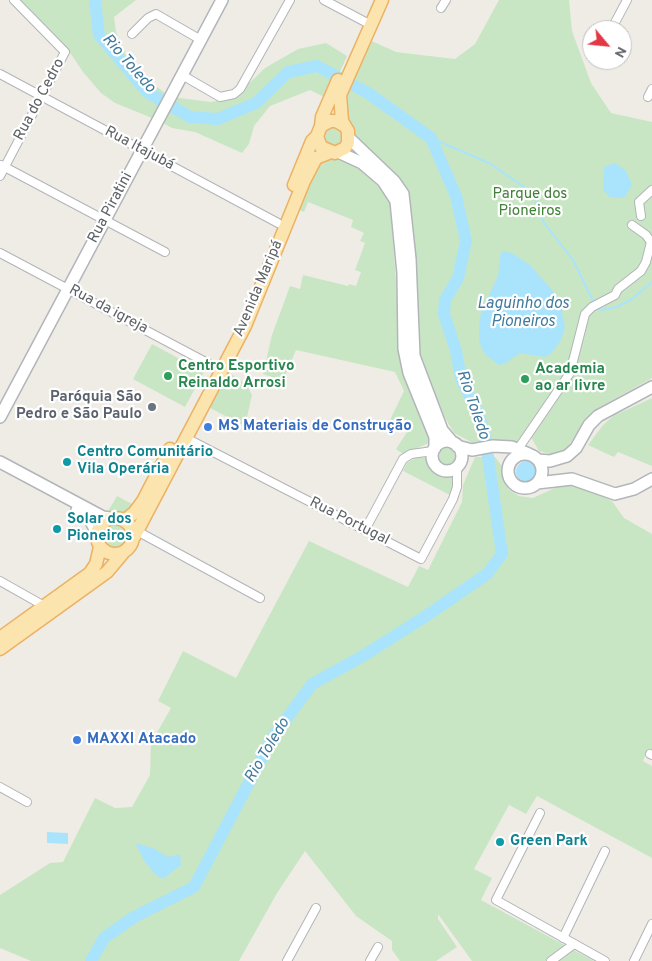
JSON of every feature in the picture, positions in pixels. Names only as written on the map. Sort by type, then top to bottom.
[{"type":"main road","name":"Avenida Maripá","points":[[125,520],[134,513],[143,501],[233,333],[312,141],[319,131],[322,117],[337,93],[367,23],[373,0]]},
{"type":"main road","name":"Avenida Maripá","points":[[367,23],[382,0]]},
{"type":"main road","points":[[337,93],[347,132],[344,148],[334,152],[321,147],[319,131],[325,123],[336,121],[347,132]]},
{"type":"main road","name":"Avenida Maripá","points":[[135,534],[245,326],[304,181],[316,158],[334,152]]},
{"type":"main road","points":[[0,638],[47,610],[107,572],[132,543],[135,534],[125,520],[110,518],[103,522],[97,533],[100,547],[96,564],[90,573],[47,610],[0,649]]},
{"type":"main road","points":[[100,547],[111,554],[123,553]]},
{"type":"street","name":"Rua do Cedro","points":[[0,176],[2,166],[65,52],[14,0]]},
{"type":"street","name":"Rua Piratini","points":[[0,417],[222,0]]},
{"type":"street","points":[[182,75],[220,98],[234,94],[240,89],[290,0]]},
{"type":"street","points":[[324,0],[367,23]]},
{"type":"street","points":[[441,8],[446,0]]},
{"type":"street","points":[[616,20],[627,0]]},
{"type":"street","points":[[132,34],[148,18],[156,14],[201,40]]},
{"type":"street","name":"Rua Itajubá","points":[[0,74],[278,223]]},
{"type":"street","points":[[648,97],[652,89]]},
{"type":"street","points":[[347,132],[394,181],[403,194],[410,259],[414,356],[442,430],[455,444],[459,463]]},
{"type":"street","points":[[334,152],[362,163],[383,181],[396,201],[403,273],[404,349],[409,372],[432,431],[433,462],[439,469],[448,471],[484,448],[503,453],[510,479],[518,486],[528,488],[537,483],[567,479],[579,481],[615,494],[634,489],[652,479]]},
{"type":"street","points":[[2,166],[165,252]]},
{"type":"street","points":[[641,216],[640,202],[652,190]]},
{"type":"street","points":[[528,454],[531,431],[570,373],[578,345],[582,320],[592,307],[615,295],[618,289],[641,271],[646,262],[651,242],[646,235],[632,226]]},
{"type":"street","name":"Rua da igreja","points":[[0,253],[215,367]]},
{"type":"street","points":[[365,530],[403,459],[411,454],[434,449],[443,442],[558,460],[567,456],[576,448],[589,426],[598,416],[652,387]]},
{"type":"street","name":"Rua Portugal","points":[[186,438],[423,559],[455,493],[459,463]]},
{"type":"street","points":[[508,469],[516,457],[528,454]]},
{"type":"street","points":[[528,454],[542,469],[537,483]]},
{"type":"street","points":[[0,462],[102,517],[110,518]]},
{"type":"street","points":[[0,470],[86,515],[97,533]]},
{"type":"street","points":[[135,534],[260,598]]},
{"type":"street","points":[[0,581],[47,610]]},
{"type":"street","points":[[0,787],[27,802]]},
{"type":"street","points":[[540,813],[496,898],[497,902],[605,961]]},
{"type":"street","points":[[563,938],[605,851]]},
{"type":"street","points":[[287,961],[316,908]]},
{"type":"street","points":[[634,961],[652,924]]},
{"type":"street","points":[[552,961],[574,944]]},
{"type":"street","points":[[370,961],[378,947]]},
{"type":"green space","points":[[16,0],[136,0],[114,17],[116,32],[129,62],[143,76],[169,96],[157,120],[115,103],[101,93],[83,72],[67,48]]},
{"type":"green space","name":"Parque dos Pioneiros","points":[[499,0],[569,0],[572,31],[582,58],[582,70],[586,70],[591,83],[611,113],[652,122],[652,378],[598,408],[587,418],[565,451],[554,455],[539,451],[532,439],[521,437],[517,442],[498,440],[473,443],[454,433],[444,416],[419,358],[407,196],[357,140],[348,123],[344,103],[365,38],[396,52],[455,59],[475,44]]},
{"type":"green space","points":[[326,43],[347,56],[328,99],[310,90],[270,106],[254,126],[249,144],[242,153],[195,132],[172,128],[159,121],[172,97],[211,102],[227,99],[241,91],[265,68],[298,49]]},
{"type":"green space","points":[[336,125],[346,135],[339,148],[325,144],[323,133],[325,129]]},
{"type":"green space","points":[[333,158],[350,163],[360,169],[384,192],[390,203],[402,358],[430,434],[429,443],[403,454],[396,449],[407,432],[389,422],[404,391],[395,372],[296,350],[283,381],[263,374],[272,335],[290,286],[300,289],[303,275],[348,286],[349,284],[356,286],[361,272],[355,270],[365,243],[360,241],[364,233],[351,227],[353,220],[308,202],[304,212],[299,210],[315,171],[323,162]]},
{"type":"green space","name":"Centro Esportivo Reinaldo Arrosi","points":[[152,344],[204,372],[185,407],[133,379]]},
{"type":"green space","points":[[227,371],[247,385],[252,395],[245,426],[208,407]]},
{"type":"green space","points":[[652,398],[652,466],[618,452],[614,457],[588,445],[603,425],[613,416]]},
{"type":"green space","points":[[448,445],[456,449],[460,457],[456,465],[448,469],[440,465],[436,457],[440,449]]},
{"type":"green space","points":[[417,457],[426,458],[441,473],[455,475],[452,496],[403,471],[407,463]]},
{"type":"green space","points":[[475,457],[495,457],[502,466],[503,478],[508,489],[519,496],[533,498],[561,485],[579,485],[612,501],[624,518],[652,534],[652,750],[648,749],[643,761],[652,766],[652,858],[537,796],[526,814],[509,805],[474,869],[492,878],[481,900],[594,961],[472,961],[438,914],[438,919],[457,947],[436,961],[400,961],[392,950],[392,941],[356,916],[305,851],[277,893],[239,961],[31,961],[0,948],[0,895],[50,863],[63,862],[95,798],[115,808],[132,807],[150,775],[151,743],[171,708],[158,701],[183,651],[236,678],[309,541],[408,587],[419,566],[428,570],[462,502],[463,485]]},
{"type":"green space","points":[[117,496],[134,505],[124,514],[113,516],[107,513]]},
{"type":"green space","points":[[115,523],[124,527],[128,536],[124,545],[115,549],[106,545],[102,536],[106,527]]},
{"type":"water","points":[[615,163],[626,171],[632,185],[624,198],[610,197],[603,190],[604,167]]},
{"type":"water","name":"Laguinho dos Pioneiros","points":[[501,251],[512,253],[530,265],[559,298],[565,327],[561,340],[550,355],[544,357],[520,353],[504,364],[499,365],[486,355],[482,349],[479,341],[481,312],[498,276]]},
{"type":"water","points":[[527,461],[535,464],[538,472],[535,480],[527,483],[519,480],[516,472],[519,464]]},
{"type":"water","points":[[47,832],[68,833],[68,844],[47,843]]},
{"type":"water","points":[[135,843],[153,848],[168,857],[180,854],[181,865],[163,879],[156,875],[145,862]]},
{"type":"waterway","name":"Rio Toledo","points":[[91,961],[104,938],[134,917],[194,887],[273,737],[312,684],[363,656],[426,616],[487,574],[502,554],[485,436],[479,416],[461,378],[456,351],[444,314],[445,300],[458,278],[466,241],[456,196],[431,138],[368,93],[317,66],[288,72],[256,103],[218,119],[190,117],[147,92],[99,35],[95,0]]},
{"type":"waterway","points":[[431,138],[489,163],[533,193],[544,223],[573,260],[594,303]]},
{"type":"waterway","points":[[597,306],[601,310],[617,307],[632,299],[652,282]]},
{"type":"place","name":"Centro Esportivo Reinaldo Arrosi","points":[[168,376]]},
{"type":"place","name":"Academia ao ar livre","points":[[525,379]]},
{"type":"place","name":"Paróquia São Pedro e São Paulo","points":[[152,407]]},
{"type":"place","name":"MS Materiais de Construção","points":[[208,427]]},
{"type":"place","name":"Centro Comunitário Vila Operária","points":[[67,462]]},
{"type":"place","name":"Solar dos Pioneiros","points":[[57,529]]},
{"type":"place","name":"MAXXI Atacado","points":[[77,740]]},
{"type":"place","name":"Green Park","points":[[500,842]]}]
